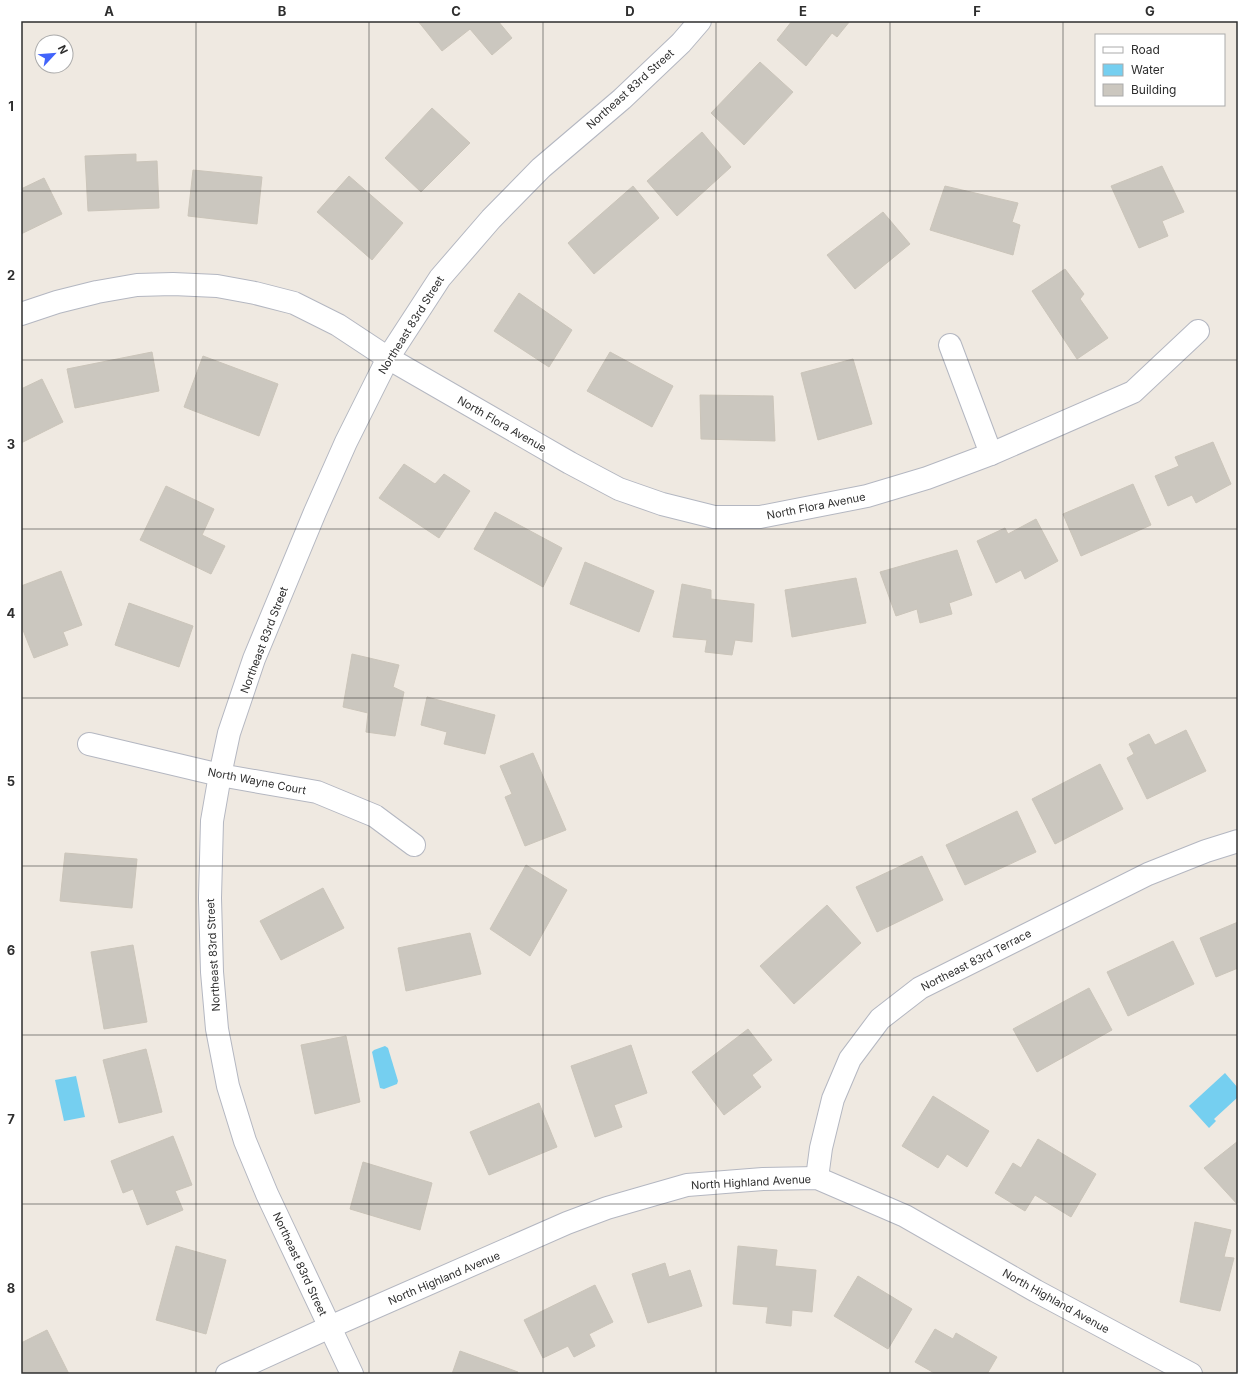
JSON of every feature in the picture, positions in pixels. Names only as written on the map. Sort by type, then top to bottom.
[{"type":"street","name":"Northeast 83rd Street","points":[[352,1374],[245,1141],[228,1086],[217,1029],[211,964],[210,898],[212,821],[229,733],[257,652],[315,512],[346,442],[388,358],[440,278],[491,218],[542,168],[622,99],[681,43],[700,21]]},
{"type":"street","name":"North Flora Avenue","points":[[21,314],[56,302],[97,292],[137,285],[173,284],[217,286],[255,293],[294,303],[338,325],[388,358],[619,490],[662,504],[714,517],[760,517],[867,496],[927,478],[991,454],[1133,392],[1198,331]]},
{"type":"street","points":[[950,345],[991,454]]},
{"type":"street","name":"North Wayne Court","points":[[89,744],[220,775],[317,792],[375,816],[414,845]]},
{"type":"street","name":"Northeast 83rd Terrace","points":[[817,1178],[833,1099],[850,1059],[880,1019],[920,988],[1148,874],[1206,851],[1238,841]]},
{"type":"street","name":"North Highland Avenue","points":[[227,1374],[567,1223],[607,1208],[687,1185],[763,1179],[817,1178],[905,1216],[1036,1291],[1191,1374]]},
{"type":"water","points":[[385,1046],[388,1048],[398,1081],[397,1084],[384,1089],[380,1088],[372,1052]]},
{"type":"water","points":[[1225,1073],[1238,1088],[1238,1097],[1214,1119],[1216,1121],[1209,1128],[1189,1106]]},
{"type":"water","points":[[76,1076],[85,1117],[64,1121],[55,1080]]},
{"type":"building","points":[[418,21],[498,21],[512,38],[492,55],[470,29],[442,51]]},
{"type":"building","points":[[792,21],[850,21],[837,37],[832,33],[806,66],[777,40]]},
{"type":"building","points":[[760,62],[793,92],[744,145],[711,113]]},
{"type":"building","points":[[432,108],[470,143],[421,192],[385,158]]},
{"type":"building","points":[[702,132],[731,167],[677,216],[647,181]]},
{"type":"building","points":[[136,154],[136,162],[157,161],[159,208],[88,211],[85,156]]},
{"type":"building","points":[[1162,166],[1184,212],[1162,221],[1168,236],[1139,248],[1111,186]]},
{"type":"building","points":[[193,170],[262,177],[257,224],[188,216]]},
{"type":"building","points":[[349,176],[403,223],[372,260],[317,212]]},
{"type":"building","points":[[44,178],[62,214],[21,234],[21,189]]},
{"type":"building","points":[[633,186],[659,218],[594,274],[568,243]]},
{"type":"building","points":[[945,186],[1018,203],[1012,222],[1020,225],[1013,255],[930,230]]},
{"type":"building","points":[[883,212],[910,244],[855,289],[827,255]]},
{"type":"building","points":[[1065,269],[1084,294],[1080,299],[1108,338],[1077,359],[1032,291]]},
{"type":"building","points":[[519,293],[572,330],[549,367],[494,331]]},
{"type":"building","points":[[152,352],[159,391],[75,408],[67,369]]},
{"type":"building","points":[[610,352],[673,386],[652,427],[587,391]]},
{"type":"building","points":[[203,356],[278,384],[259,436],[184,407]]},
{"type":"building","points":[[853,359],[872,424],[818,440],[801,373]]},
{"type":"building","points":[[42,379],[63,422],[21,443],[21,389]]},
{"type":"building","points":[[700,395],[773,396],[775,441],[701,439]]},
{"type":"building","points":[[1213,442],[1231,484],[1196,503],[1192,495],[1168,506],[1155,476],[1179,466],[1175,457]]},
{"type":"building","points":[[404,464],[435,484],[444,474],[470,491],[439,538],[379,498]]},
{"type":"building","points":[[1133,484],[1151,525],[1081,556],[1063,514]]},
{"type":"building","points":[[166,486],[214,509],[202,535],[225,546],[211,574],[140,540]]},
{"type":"building","points":[[495,512],[562,548],[543,587],[474,549]]},
{"type":"building","points":[[1036,519],[1058,561],[1025,579],[1021,570],[996,583],[977,541],[1005,528],[1008,534]]},
{"type":"building","points":[[957,550],[972,595],[949,603],[952,614],[920,623],[917,609],[896,616],[880,572]]},
{"type":"building","points":[[585,562],[654,591],[639,632],[570,604]]},
{"type":"building","points":[[61,571],[82,625],[63,632],[68,645],[34,658],[21,625],[21,586]]},
{"type":"building","points":[[856,578],[866,623],[792,637],[785,590]]},
{"type":"building","points":[[682,584],[711,590],[711,599],[754,604],[752,642],[735,640],[732,655],[705,652],[707,640],[673,637]]},
{"type":"building","points":[[129,603],[193,626],[179,667],[115,645]]},
{"type":"building","points":[[352,654],[399,665],[393,687],[404,692],[395,736],[366,732],[368,713],[343,707]]},
{"type":"building","points":[[427,697],[495,715],[485,754],[444,744],[447,732],[421,725]]},
{"type":"building","points":[[1186,730],[1206,771],[1147,799],[1127,758],[1134,754],[1129,744],[1149,734],[1155,745]]},
{"type":"building","points":[[533,753],[566,830],[525,846],[505,797],[512,794],[500,766]]},
{"type":"building","points":[[1100,764],[1123,809],[1055,844],[1032,799]]},
{"type":"building","points":[[1017,811],[1036,852],[965,885],[946,845]]},
{"type":"building","points":[[65,853],[137,859],[132,908],[60,901]]},
{"type":"building","points":[[922,856],[943,900],[877,932],[856,887]]},
{"type":"building","points":[[526,865],[567,890],[530,956],[490,929]]},
{"type":"building","points":[[323,888],[344,928],[281,960],[260,921]]},
{"type":"building","points":[[827,905],[861,943],[794,1004],[760,966]]},
{"type":"building","points":[[1238,922],[1238,968],[1216,977],[1200,938]]},
{"type":"building","points":[[470,933],[481,974],[406,991],[398,948]]},
{"type":"building","points":[[1173,941],[1194,984],[1128,1016],[1107,972]]},
{"type":"building","points":[[133,945],[147,1022],[104,1029],[91,952]]},
{"type":"building","points":[[1089,988],[1112,1030],[1037,1072],[1013,1029]]},
{"type":"building","points":[[748,1029],[772,1060],[752,1075],[761,1087],[724,1115],[692,1072]]},
{"type":"building","points":[[346,1036],[360,1102],[315,1114],[301,1045]]},
{"type":"building","points":[[631,1045],[647,1093],[614,1105],[622,1127],[595,1137],[571,1066]]},
{"type":"building","points":[[146,1049],[162,1112],[119,1123],[103,1060]]},
{"type":"building","points":[[933,1096],[989,1131],[967,1167],[947,1154],[938,1168],[902,1146]]},
{"type":"building","points":[[539,1103],[557,1147],[489,1175],[470,1132]]},
{"type":"building","points":[[173,1136],[192,1185],[175,1191],[183,1210],[147,1225],[133,1189],[123,1193],[111,1161]]},
{"type":"building","points":[[1038,1139],[1096,1174],[1071,1217],[1035,1195],[1025,1211],[995,1193],[1013,1163],[1021,1168]]},
{"type":"building","points":[[1238,1141],[1238,1205],[1204,1168]]},
{"type":"building","points":[[363,1162],[432,1183],[420,1230],[350,1209]]},
{"type":"building","points":[[1195,1222],[1231,1230],[1224,1257],[1234,1258],[1220,1311],[1180,1302]]},
{"type":"building","points":[[176,1246],[226,1260],[206,1334],[156,1320]]},
{"type":"building","points":[[738,1246],[777,1250],[775,1266],[816,1270],[812,1312],[792,1310],[791,1326],[766,1323],[768,1307],[733,1304]]},
{"type":"building","points":[[665,1263],[669,1277],[690,1270],[702,1306],[648,1323],[632,1274]]},
{"type":"building","points":[[858,1276],[912,1309],[888,1349],[834,1316]]},
{"type":"building","points":[[595,1285],[613,1322],[589,1334],[595,1346],[574,1357],[568,1346],[543,1358],[524,1320]]},
{"type":"building","points":[[935,1329],[953,1339],[956,1333],[997,1357],[987,1374],[936,1374],[915,1362]]},
{"type":"building","points":[[47,1330],[69,1374],[21,1374],[21,1343]]},
{"type":"building","points":[[460,1351],[518,1372],[517,1374],[452,1374]]}]
